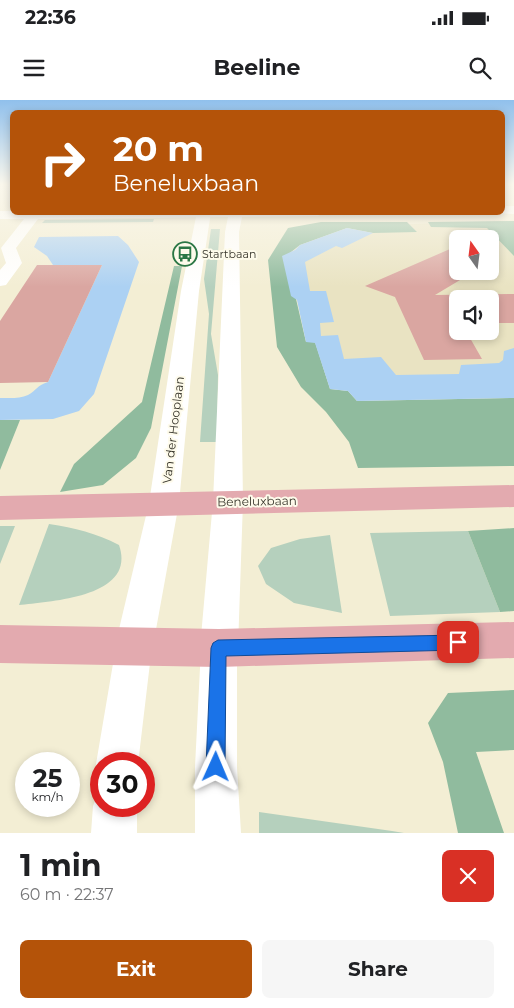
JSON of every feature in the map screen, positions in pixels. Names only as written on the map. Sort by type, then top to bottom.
[{"type":"main road","name":"Beneluxbaan","points":[[0,508],[514,496]]},
{"type":"main road","points":[[0,644],[218,648],[514,640]]},
{"type":"street","points":[[0,281],[14,263],[8,248],[31,218]]},
{"type":"street","name":"Van der Hooplaan","points":[[134,646],[164,503],[190,291],[203,218]]},
{"type":"street","points":[[218,833],[216,767],[218,648],[228,502],[232,232],[235,218]]},
{"type":"street","points":[[118,752],[134,646]]},
{"type":"street","points":[[114,817],[114,833]]},
{"type":"shaded area","points":[[501,221],[514,234],[514,398],[364,384],[303,324],[297,228]]},
{"type":"green space","points":[[154,219],[153,222],[42,223],[45,220]]},
{"type":"green space","points":[[514,221],[514,256],[499,240],[499,230],[431,227],[428,222]]},
{"type":"green space","points":[[321,222],[407,222],[417,232],[373,233],[347,228],[300,245],[286,256],[306,342],[315,342],[330,389],[348,391],[357,401],[514,398],[514,466],[358,468],[349,442],[326,412],[301,387],[277,347],[268,260],[288,228]]},
{"type":"green space","points":[[211,229],[220,229],[211,334],[218,375],[217,442],[200,442],[209,314],[204,279]]},
{"type":"green space","points":[[174,266],[182,266],[151,428],[136,458],[103,485],[60,492],[74,464],[142,402]]},
{"type":"green space","points":[[0,420],[20,420],[0,470]]},
{"type":"green space","points":[[49,524],[85,531],[119,545],[121,562],[116,576],[104,586],[88,593],[70,598],[19,605]]},
{"type":"green space","points":[[0,526],[15,526],[0,564]]},
{"type":"green space","points":[[514,528],[514,611],[500,612],[468,531]]},
{"type":"green space","points":[[468,531],[500,612],[390,616],[370,533]]},
{"type":"green space","points":[[330,535],[342,613],[294,603],[266,584],[258,566],[271,548],[300,539]]},
{"type":"green space","points":[[514,690],[514,750],[476,752],[504,833],[458,833],[443,762],[428,723],[448,693]]},
{"type":"green space","points":[[259,812],[392,831],[404,833],[259,833]]},
{"type":"water","points":[[347,228],[373,233],[342,248],[336,246],[305,262],[310,291],[326,291],[334,322],[320,323],[321,336],[338,335],[344,359],[381,357],[396,375],[459,374],[461,365],[499,363],[503,360],[504,351],[514,348],[514,398],[357,401],[348,391],[330,389],[315,343],[306,342],[297,300],[291,296],[282,256],[295,250],[300,245]]},
{"type":"water","points":[[118,236],[128,245],[139,262],[94,394],[79,411],[53,419],[0,420],[0,398],[25,396],[48,382],[102,265],[53,265],[47,256],[34,247],[39,237]]},
{"type":"building","points":[[449,249],[449,280],[460,280],[435,295],[449,295],[449,340],[471,340],[482,359],[424,360],[395,297],[365,286]]},
{"type":"building","points":[[37,265],[102,265],[48,382],[0,383],[0,321]]},
{"type":"building","points":[[499,294],[514,294],[514,323],[499,323]]},
{"type":"place","name":"Startbaan","points":[[185,254]]},
{"type":"route","points":[[216,767],[218,648],[365,646],[458,642]]}]
